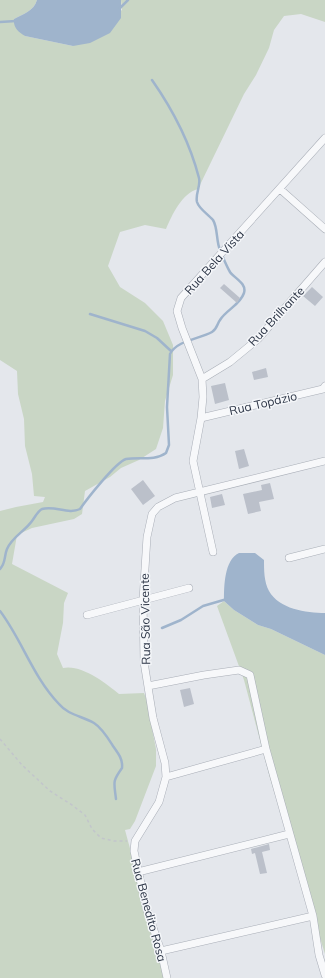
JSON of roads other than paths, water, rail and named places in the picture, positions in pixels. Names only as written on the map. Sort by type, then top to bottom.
[{"type":"street","name":"Rua Bela Vista","points":[[213,552],[193,461],[201,418],[203,397],[202,379],[177,311],[181,298],[325,138]]},
{"type":"street","points":[[280,188],[325,228]]},
{"type":"street","name":"Rua Brilhante","points":[[202,379],[230,362],[258,339],[325,262]]},
{"type":"street","name":"Rua Topázio","points":[[201,418],[324,390]]},
{"type":"street","name":"Rua São Vicente","points":[[148,686],[144,662],[143,600],[147,537],[152,514],[158,507],[175,498],[325,461]]},
{"type":"street","points":[[289,558],[325,549]]},
{"type":"street","points":[[87,615],[189,588]]},
{"type":"street","points":[[266,749],[166,777],[165,762],[153,718],[148,686],[204,675],[240,670],[250,675],[266,749],[313,916],[319,955],[325,975]]},
{"type":"street","name":"Rua Benedito Rosa","points":[[166,777],[159,802],[135,841],[134,851],[146,907],[161,951],[167,978]]},
{"type":"street","points":[[138,872],[289,834]]},
{"type":"street","points":[[161,951],[313,916]]},
{"type":"water","points":[[37,0],[121,0],[121,18],[110,33],[90,43],[73,46],[25,36],[16,29],[14,19],[31,10],[36,4]]},
{"type":"water","points":[[239,553],[255,553],[264,560],[267,587],[273,597],[279,602],[302,611],[325,613],[325,655],[271,629],[258,625],[234,610],[224,601],[226,574],[230,561]]},
{"type":"waterway","points":[[120,8],[128,0]]},
{"type":"waterway","points":[[0,22],[16,21]]},
{"type":"waterway","points":[[0,569],[9,545],[29,525],[42,509],[52,508],[66,511],[75,511],[80,509],[102,481],[121,462],[131,458],[157,457],[166,453],[169,445],[167,407],[170,354],[173,349],[183,343],[214,331],[223,316],[239,301],[244,293],[244,286],[230,272],[223,258],[219,246],[215,223],[198,205],[197,196],[199,178],[186,140],[174,115],[152,80]]},
{"type":"waterway","points":[[90,314],[145,331],[157,338],[171,351]]},
{"type":"waterway","points":[[162,628],[181,620],[203,606],[227,599]]},
{"type":"waterway","points":[[0,611],[8,622],[42,682],[59,704],[67,711],[97,725],[105,733],[118,754],[122,762],[122,768],[114,782],[116,799]]}]
